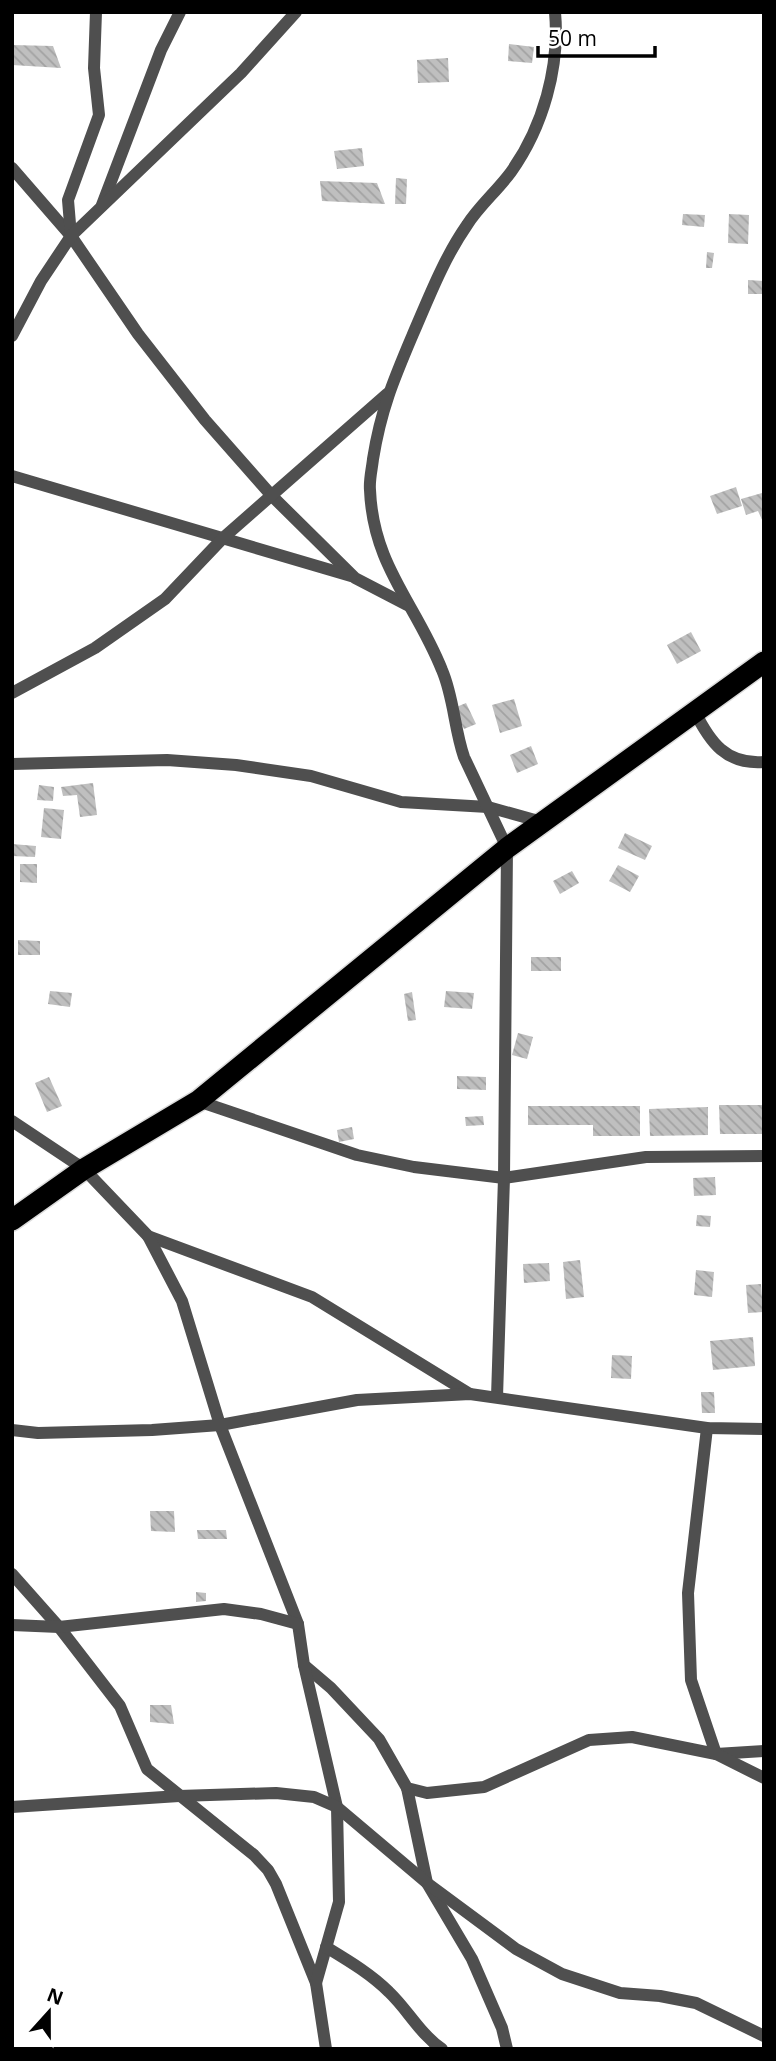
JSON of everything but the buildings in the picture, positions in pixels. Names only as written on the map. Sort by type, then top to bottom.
[{"type":"highway","points":[[12,1220],[84,1168],[198,1101],[507,848],[764,662]]},
{"type":"street","points":[[71,236],[68,200],[99,115],[94,68],[96,12]]},
{"type":"street","points":[[101,208],[161,50],[180,12]]},
{"type":"street","points":[[12,336],[41,282],[71,236],[240,73],[296,12]]},
{"type":"street","points":[[497,1396],[504,1178],[507,848],[461,749],[454,708],[442,668],[386,565],[371,517],[369,486],[379,420],[387,394],[427,299],[468,222],[512,170],[527,146],[545,102],[554,66],[557,33],[555,12]]},
{"type":"street","points":[[12,168],[71,236],[138,334],[205,421],[272,496],[355,578]]},
{"type":"street","points":[[12,694],[95,648],[165,599],[223,538],[387,394]]},
{"type":"street","points":[[12,476],[355,578],[410,607]]},
{"type":"street","points":[[695,712],[709,740],[730,757],[764,762]]},
{"type":"street","points":[[12,764],[167,760],[236,765],[311,776],[401,802],[488,807],[542,822]]},
{"type":"street","points":[[198,1101],[357,1155],[414,1167],[504,1178],[646,1157],[764,1156]]},
{"type":"street","points":[[12,1121],[84,1168],[148,1236],[182,1301],[220,1425],[298,1624],[304,1665],[337,1807],[339,1902],[316,1983]]},
{"type":"street","points":[[148,1236],[312,1297],[470,1394]]},
{"type":"street","points":[[12,1430],[152,1430],[220,1425],[357,1400],[470,1394],[707,1428],[764,1429]]},
{"type":"street","points":[[707,1428],[688,1593],[691,1680],[716,1754],[764,1778]]},
{"type":"street","points":[[12,1574],[59,1627],[120,1706],[147,1769],[254,1855],[268,1870],[316,1983],[325,2048]]},
{"type":"street","points":[[12,1625],[59,1627],[224,1609],[298,1624]]},
{"type":"street","points":[[304,1665],[331,1688],[379,1739],[407,1788],[427,1883],[472,1959],[502,2028],[507,2049]]},
{"type":"street","points":[[407,1788],[427,1793],[484,1787],[589,1740],[632,1737],[716,1754],[764,1751]]},
{"type":"street","points":[[12,1807],[179,1796],[276,1793],[314,1797],[337,1807],[427,1883],[516,1949],[562,1975],[620,1993],[660,1996],[696,2003],[764,2036]]},
{"type":"street","points":[[326,1947],[362,1968],[390,1993],[430,2041],[442,2049]]}]
